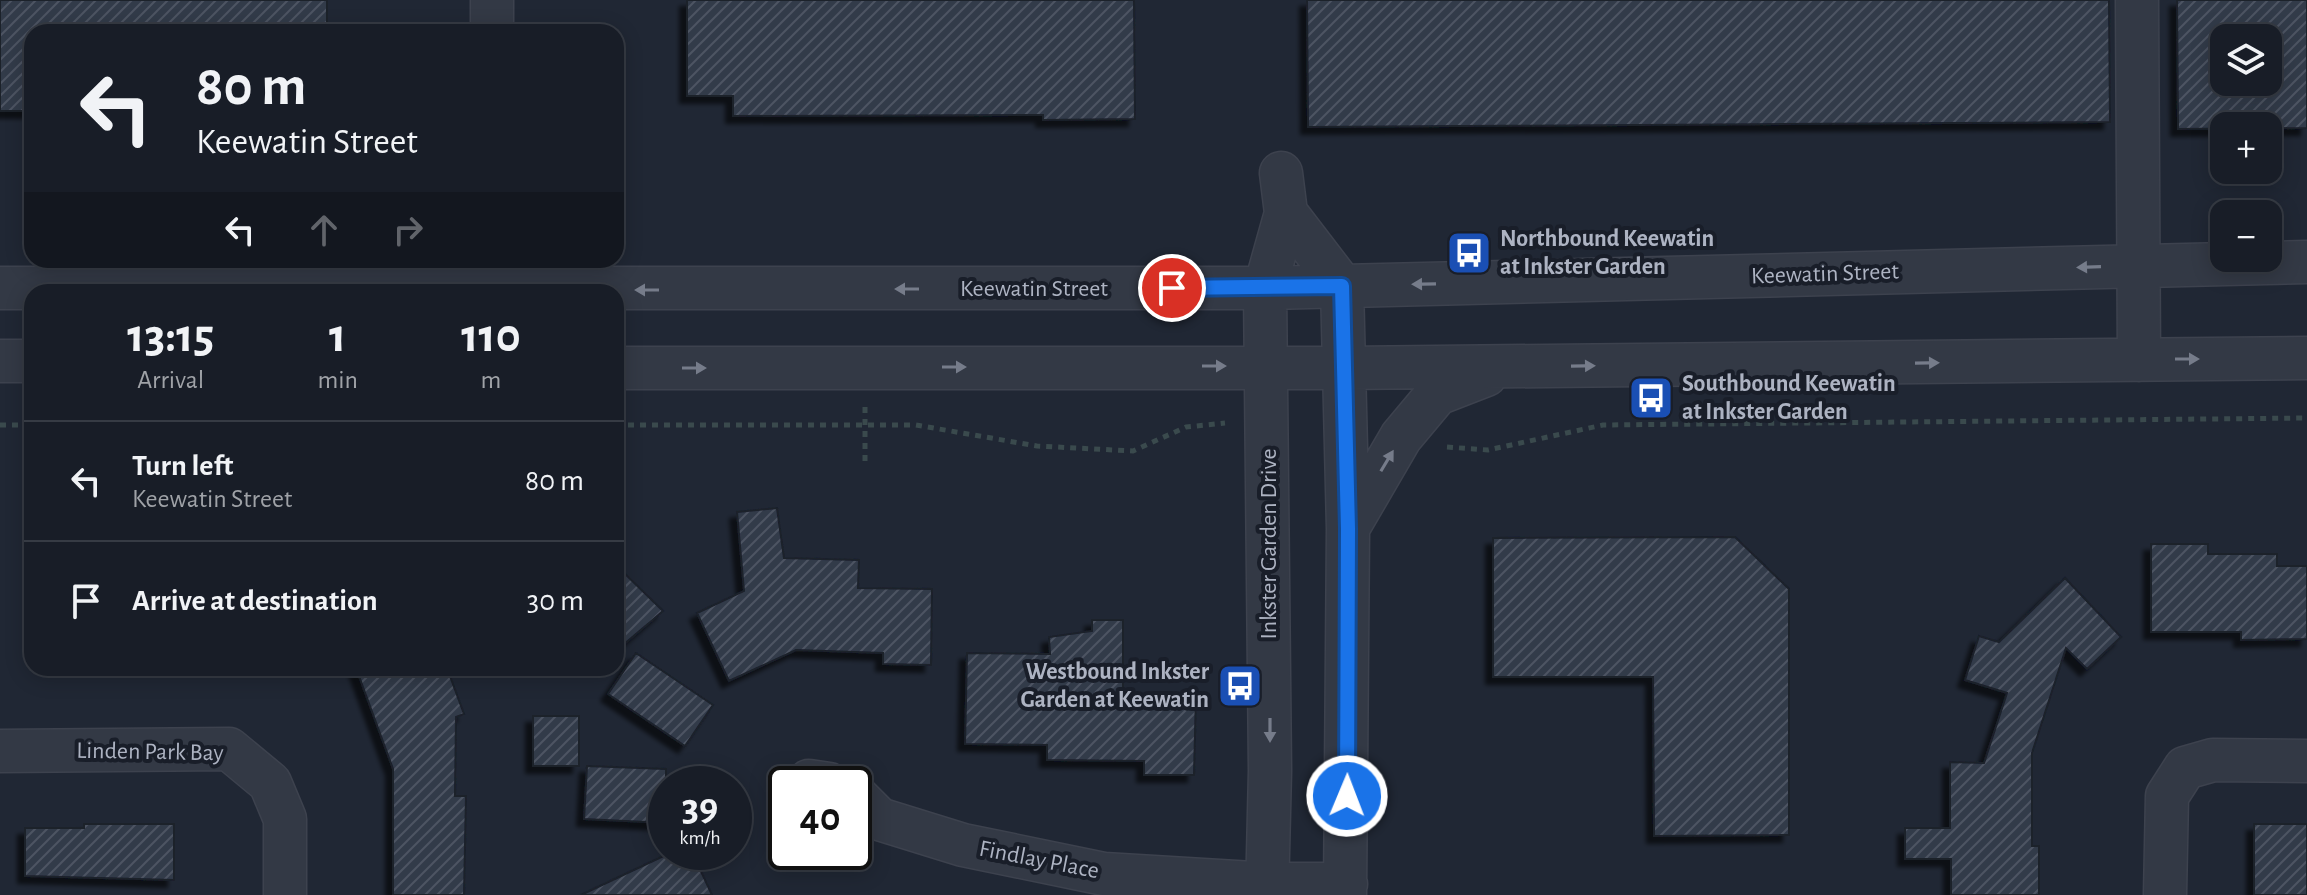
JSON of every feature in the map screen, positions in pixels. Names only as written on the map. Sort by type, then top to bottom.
[{"type":"street","points":[[492,0],[492,24]]},
{"type":"street","points":[[2137,0],[2139,360]]},
{"type":"street","points":[[1281,173],[1286,213],[1342,286],[1348,529],[1346,889]]},
{"type":"street","name":"Inkster Garden Drive","points":[[1268,889],[1265,288],[1286,213]]},
{"type":"street","name":"Keewatin Street","points":[[279,284],[489,281],[1265,288],[2307,262]]},
{"type":"street","name":"Keewatin Street","points":[[0,288],[24,288]]},
{"type":"street","points":[[624,368],[1345,368],[2307,358]]},
{"type":"street","points":[[0,361],[24,361]]},
{"type":"street","points":[[1348,529],[1401,437],[1437,394],[1505,367]]},
{"type":"street","name":"Linden Park Bay","points":[[0,751],[229,749],[270,783],[285,819],[285,895]]},
{"type":"street","points":[[2165,895],[2167,796],[2185,768],[2213,760],[2307,761]]},
{"type":"street","name":"Findlay Place","points":[[872,816],[963,845],[1104,874],[1268,889],[1346,889]]},
{"type":"path","points":[[864,398],[865,464]]},
{"type":"path","points":[[1440,446],[1462,451],[1488,450],[1603,425],[2307,418]]},
{"type":"path","points":[[0,425],[24,425]]},
{"type":"path","points":[[624,425],[938,426],[1037,446],[1099,451],[1133,451],[1186,427]]},
{"type":"building","points":[[0,0],[327,0],[327,24],[24,24],[24,111],[0,111]]},
{"type":"building","points":[[687,0],[1134,0],[1135,119],[1043,120],[1043,115],[733,116],[733,96],[687,96]]},
{"type":"building","points":[[1307,0],[2109,0],[2110,122],[1308,127]]},
{"type":"building","points":[[2177,0],[2307,0],[2307,128],[2282,128],[2282,112],[2210,112],[2210,129],[2178,129]]},
{"type":"building","points":[[777,508],[784,558],[859,560],[858,588],[932,589],[931,665],[883,664],[883,653],[796,650],[729,681],[697,613],[744,591],[737,512]]},
{"type":"building","points":[[1735,537],[1789,589],[1789,835],[1654,836],[1653,677],[1493,677],[1493,538]]},
{"type":"building","points":[[2151,544],[2208,544],[2208,554],[2277,554],[2277,566],[2307,566],[2307,639],[2241,640],[2241,632],[2151,632]]},
{"type":"building","points":[[624,573],[663,611],[624,644]]},
{"type":"building","points":[[2065,578],[2121,637],[2087,669],[2066,648],[2032,753],[2032,846],[2039,846],[2039,895],[1951,895],[1951,859],[1905,859],[1905,828],[1950,828],[1950,762],[1984,763],[2007,693],[1965,680],[1979,636],[1999,642]]},
{"type":"building","points":[[1092,620],[1123,620],[1123,695],[1196,695],[1194,775],[1144,775],[1144,761],[1047,760],[1047,745],[965,744],[967,653],[1050,654],[1049,637],[1092,631]]},
{"type":"building","points":[[636,653],[713,705],[685,746],[608,694],[620,676],[624,676],[624,671]]},
{"type":"building","points":[[359,676],[450,676],[464,714],[456,717],[455,796],[466,796],[464,895],[393,895],[393,769]]},
{"type":"building","points":[[533,716],[579,716],[579,766],[533,766]]},
{"type":"building","points":[[587,766],[648,768],[648,822],[584,819]]},
{"type":"building","points":[[84,824],[174,824],[174,880],[25,876],[25,828],[84,828]]},
{"type":"building","points":[[2254,824],[2307,824],[2307,895],[2254,895]]},
{"type":"building","points":[[648,863],[648,870],[700,870],[712,895],[581,895]]},
{"type":"place","name":"Northbound Keewatin at Inkster Garden","points":[[1469,253]]},
{"type":"place","name":"Southbound Keewatin at Inkster Garden","points":[[1651,398]]},
{"type":"place","name":"Westbound Inkster Garden at Keewatin","points":[[1240,686]]},
{"type":"route","points":[[1172,288],[1342,286],[1348,529],[1347,796]]}]
